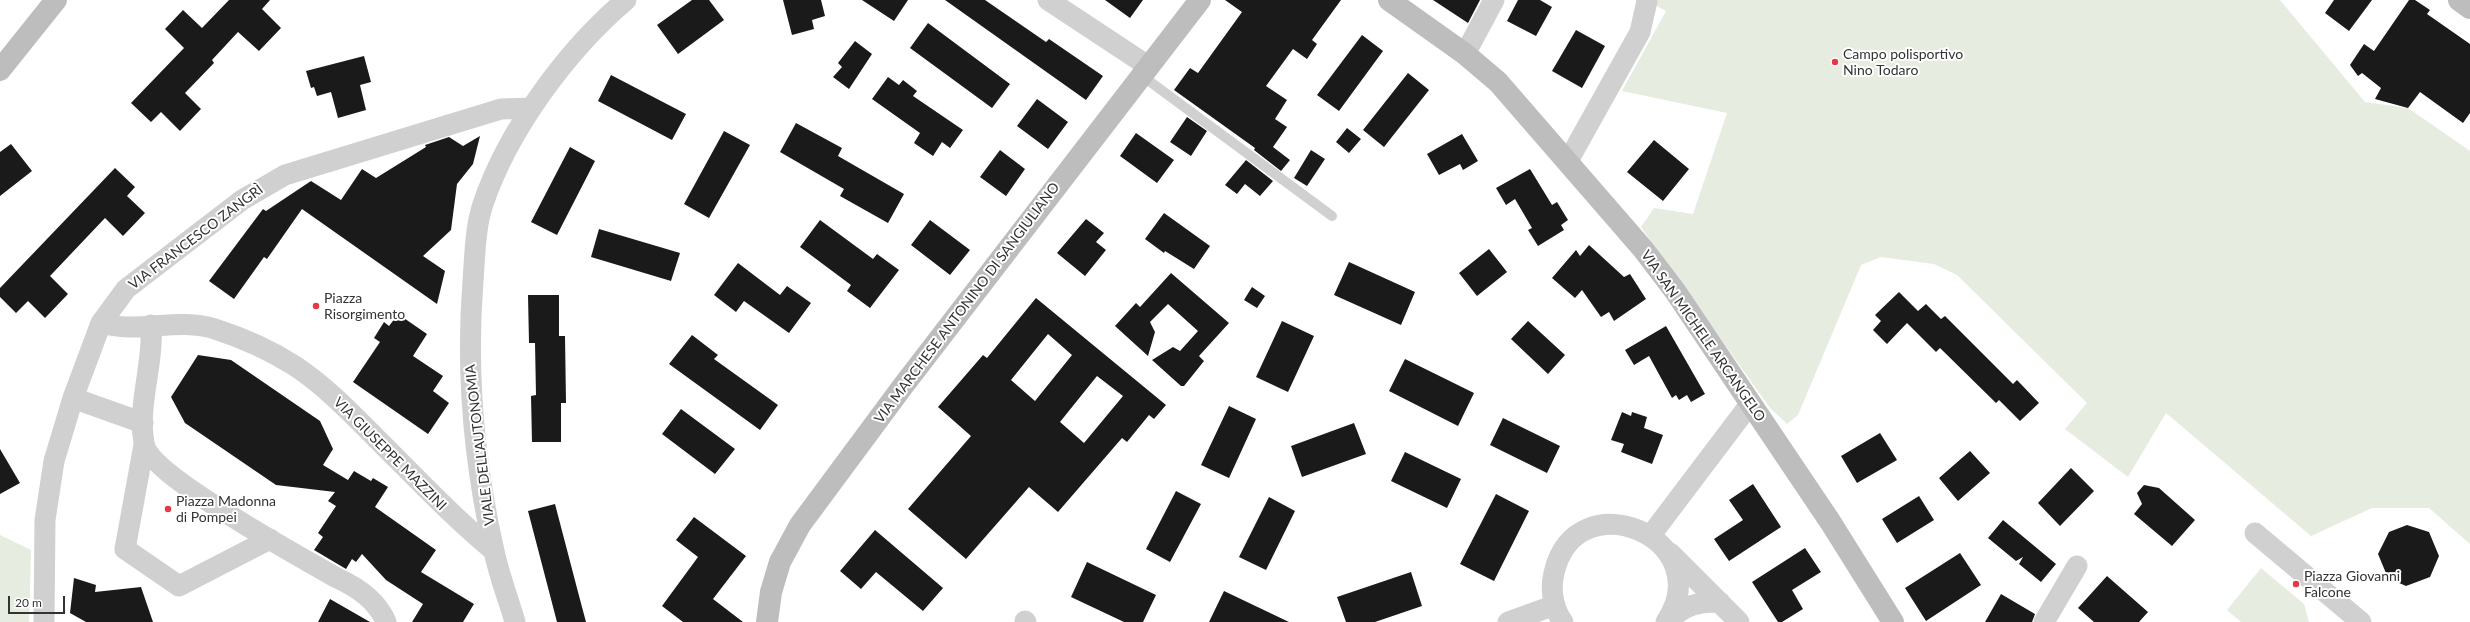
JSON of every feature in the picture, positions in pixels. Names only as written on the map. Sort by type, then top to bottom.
[{"type":"main road","name":"VIA MARCHESE ANTONINO DI SANGIULIANO","points":[[767,622],[771,592],[780,562],[800,525],[903,386],[1200,0]]},
{"type":"main road","name":"VIA SAN MICHELE ARCANGELO","points":[[1389,0],[1465,54],[1498,82],[1643,249],[1675,291],[1831,523],[1893,622]]},
{"type":"main road","points":[[2459,0],[2470,8]]},
{"type":"main road","points":[[4,59],[49,2]]},
{"type":"street","name":"VIALE DELL'AUTONOMIA","points":[[515,622],[494,551],[482,482],[470,364],[476,239],[482,205],[492,180],[531,108],[562,65],[585,38],[626,0]]},
{"type":"street","points":[[1048,0],[1144,71]]},
{"type":"street","points":[[1465,54],[1494,0]]},
{"type":"street","points":[[1568,161],[1640,32],[1646,1]]},
{"type":"street","name":"VIA FRANCESCO ZANGRÌ","points":[[44,622],[45,520],[48,491],[54,461],[73,398],[102,323],[126,289],[242,200],[285,175],[501,109],[531,108]]},
{"type":"street","name":"VIA GIUSEPPE MAZZINI","points":[[102,323],[117,327],[172,323],[214,328],[261,346],[296,367],[348,409],[459,522],[494,551]]},
{"type":"street","points":[[151,325],[152,343],[143,423],[144,445],[125,549],[179,586],[270,539]]},
{"type":"street","points":[[73,398],[143,423]]},
{"type":"street","points":[[1657,541],[1750,404]]},
{"type":"street","points":[[144,445],[164,468],[199,496],[366,594],[386,622]]},
{"type":"street","points":[[1508,622],[1559,614],[1552,583],[1556,561],[1569,543],[1587,529],[1609,523],[1631,526],[1657,541],[1739,622]]},
{"type":"street","points":[[2255,533],[2353,620]]},
{"type":"street","points":[[1657,541],[1672,560],[1677,575],[1677,591],[1674,607],[1667,621]]},
{"type":"street","points":[[2044,622],[2077,566]]},
{"type":"street","points":[[1667,621],[1680,610],[1693,603],[1720,602]]},
{"type":"lane","points":[[1144,71],[1332,216]]},
{"type":"shaded area","points":[[1654,0],[2280,0],[2365,102],[2408,108],[2470,151],[2470,544],[2429,508],[2372,508],[2311,536],[2166,413],[2128,477],[2065,429],[2087,403],[1957,275],[1934,264],[1881,257],[1861,265],[1798,415],[1787,424],[1770,408],[1641,227],[1654,208],[1693,214],[1727,113],[1622,91],[1666,11],[1653,4]]},
{"type":"shaded area","points":[[0,535],[31,550],[29,622],[0,622]]},
{"type":"shaded area","points":[[2261,568],[2304,604],[2309,622],[2241,622],[2227,610]]},
{"type":"building","points":[[229,0],[270,0],[262,9],[281,28],[259,51],[238,32],[212,60],[214,63],[185,93],[201,109],[180,131],[161,112],[151,122],[131,103],[184,48],[165,29],[183,10],[202,28]]},
{"type":"building","points":[[692,0],[709,0],[724,20],[678,54],[657,25]]},
{"type":"building","points":[[783,0],[821,0],[825,16],[812,20],[814,29],[792,35]]},
{"type":"building","points":[[862,0],[908,0],[894,21]]},
{"type":"building","points":[[945,0],[985,0],[1046,42],[1049,39],[1103,76],[1086,100]]},
{"type":"building","points":[[1105,0],[1143,0],[1130,18]]},
{"type":"building","points":[[1225,0],[1341,0],[1312,40],[1317,44],[1307,59],[1293,49],[1266,86],[1287,100],[1275,119],[1287,127],[1273,147],[1290,160],[1281,171],[1254,150],[1255,148],[1174,90],[1190,68],[1198,73],[1242,12]]},
{"type":"building","points":[[1433,0],[1480,0],[1468,23]]},
{"type":"building","points":[[1518,0],[1540,0],[1552,7],[1536,36],[1507,21]]},
{"type":"building","points":[[2334,0],[2372,0],[2349,31],[2325,13]]},
{"type":"building","points":[[2409,0],[2415,0],[2430,10],[2427,14],[2470,44],[2470,113],[2463,123],[2420,92],[2408,108],[2375,99],[2381,88],[2362,73],[2358,76],[2350,65],[2364,44],[2374,51]]},
{"type":"building","points":[[928,23],[1010,84],[992,108],[910,48]]},
{"type":"building","points":[[1576,30],[1605,46],[1582,88],[1552,71]]},
{"type":"building","points":[[1362,35],[1383,51],[1339,111],[1317,95]]},
{"type":"building","points":[[855,41],[872,54],[849,89],[833,77],[842,67],[838,63]]},
{"type":"building","points":[[364,56],[371,82],[360,85],[366,110],[338,118],[331,92],[317,96],[314,87],[311,88],[306,71]]},
{"type":"building","points":[[1408,73],[1429,90],[1384,147],[1363,130]]},
{"type":"building","points":[[611,75],[686,114],[672,140],[598,101]]},
{"type":"building","points":[[888,77],[899,85],[903,80],[917,91],[913,96],[963,130],[950,148],[942,142],[933,156],[914,143],[920,133],[872,99]]},
{"type":"building","points":[[1037,99],[1068,122],[1048,149],[1017,126]]},
{"type":"building","points":[[1187,117],[1207,131],[1191,156],[1170,142]]},
{"type":"building","points":[[796,123],[842,148],[838,156],[904,194],[888,223],[840,196],[844,189],[780,152]]},
{"type":"building","points":[[1347,128],[1361,139],[1349,153],[1336,142]]},
{"type":"building","points":[[724,131],[750,145],[709,218],[684,204]]},
{"type":"building","points":[[1136,133],[1174,160],[1157,183],[1120,156]]},
{"type":"building","points":[[1462,134],[1478,161],[1463,170],[1460,164],[1439,175],[1427,154]]},
{"type":"building","points":[[480,136],[473,164],[457,184],[451,230],[423,256],[445,271],[437,304],[302,209],[267,259],[264,257],[234,299],[209,281],[263,209],[266,211],[311,181],[341,200],[362,169],[376,178],[426,147],[425,145],[449,137],[463,146]]},
{"type":"building","points":[[1654,140],[1689,169],[1663,201],[1627,172]]},
{"type":"building","points":[[11,144],[32,171],[0,196],[0,152]]},
{"type":"building","points":[[570,147],[595,161],[557,235],[531,222]]},
{"type":"building","points":[[1000,150],[1025,169],[1006,196],[980,177]]},
{"type":"building","points":[[1311,150],[1325,159],[1307,186],[1294,178]]},
{"type":"building","points":[[1246,160],[1273,181],[1260,196],[1245,184],[1237,194],[1225,185]]},
{"type":"building","points":[[115,168],[135,187],[127,196],[145,213],[123,236],[105,218],[50,276],[68,294],[45,318],[28,301],[16,313],[0,297],[0,288]]},
{"type":"building","points":[[1530,169],[1552,205],[1557,202],[1568,220],[1561,225],[1564,230],[1538,246],[1528,230],[1532,228],[1515,199],[1506,205],[1496,188]]},
{"type":"building","points":[[1164,213],[1210,246],[1194,269],[1165,251],[1164,253],[1145,239]]},
{"type":"building","points":[[1086,219],[1104,233],[1096,242],[1106,250],[1085,276],[1057,253]]},
{"type":"building","points":[[820,220],[873,259],[877,254],[899,270],[870,308],[847,291],[851,285],[800,247]]},
{"type":"building","points":[[930,220],[970,250],[950,275],[911,245]]},
{"type":"building","points":[[599,229],[680,253],[671,281],[591,257]]},
{"type":"building","points":[[1589,245],[1624,277],[1630,274],[1646,299],[1614,321],[1609,312],[1601,317],[1582,290],[1575,298],[1552,278],[1576,250],[1580,256]]},
{"type":"building","points":[[1489,249],[1507,272],[1477,296],[1459,273]]},
{"type":"building","points":[[1349,262],[1415,292],[1401,325],[1334,295]]},
{"type":"building","points":[[738,263],[780,295],[787,286],[811,303],[789,333],[744,301],[736,312],[714,295]]},
{"type":"building","points":[[1171,273],[1229,323],[1199,356],[1204,361],[1184,386],[1181,386],[1152,360],[1173,347],[1180,351],[1198,331],[1168,304],[1150,322],[1155,332],[1148,356],[1115,326],[1136,303],[1140,307]]},
{"type":"building","points":[[1252,287],[1265,296],[1257,308],[1244,300]]},
{"type":"building","points":[[1899,292],[1918,311],[1926,304],[1941,319],[1945,316],[2013,384],[2017,380],[2039,403],[2020,421],[1999,400],[1996,403],[1940,348],[1936,352],[1907,323],[1887,344],[1873,330],[1881,321],[1875,315]]},
{"type":"building","points":[[528,295],[559,295],[559,336],[565,336],[566,403],[561,403],[561,442],[532,442],[531,396],[536,395],[535,343],[529,343]]},
{"type":"building","points":[[1036,298],[1166,405],[1154,419],[1149,415],[1127,442],[1122,438],[1058,512],[1029,487],[966,559],[908,509],[971,436],[938,407],[983,355],[987,358]],"holes":[[[1048,334],[1072,355],[1035,401],[1011,380]],[[1097,376],[1123,396],[1084,443],[1060,422]]]},
{"type":"building","points":[[398,314],[427,334],[413,356],[443,376],[433,391],[449,403],[428,434],[353,382],[380,342],[374,338],[384,322],[389,326]]},
{"type":"building","points":[[1282,321],[1314,336],[1288,392],[1256,377]]},
{"type":"building","points":[[1528,321],[1565,355],[1548,374],[1511,339]]},
{"type":"building","points":[[1666,326],[1705,394],[1691,402],[1687,395],[1679,400],[1676,395],[1672,398],[1649,356],[1634,365],[1625,350]]},
{"type":"building","points":[[692,335],[718,355],[714,359],[778,405],[760,430],[669,364]]},
{"type":"building","points":[[198,355],[231,360],[320,421],[333,449],[323,465],[348,480],[354,471],[371,481],[373,478],[388,487],[375,507],[436,550],[421,572],[474,604],[463,622],[412,622],[423,604],[386,580],[362,554],[356,562],[352,559],[346,569],[314,550],[323,537],[318,533],[336,506],[328,501],[335,492],[276,485],[185,423],[171,397]]},
{"type":"building","points":[[1405,359],[1474,393],[1458,426],[1389,391]]},
{"type":"building","points":[[1229,406],[1256,419],[1229,478],[1201,465]]},
{"type":"building","points":[[681,409],[735,449],[715,474],[662,434]]},
{"type":"building","points":[[1622,412],[1631,416],[1632,412],[1647,417],[1644,428],[1663,435],[1652,464],[1621,452],[1624,444],[1611,440]]},
{"type":"building","points":[[1503,418],[1560,446],[1547,473],[1490,445]]},
{"type":"building","points":[[1354,423],[1366,454],[1302,477],[1291,446]]},
{"type":"building","points":[[1880,433],[1897,460],[1857,483],[1841,456]]},
{"type":"building","points":[[0,449],[20,483],[0,494]]},
{"type":"building","points":[[1970,451],[1990,473],[1958,501],[1939,478]]},
{"type":"building","points":[[1405,452],[1461,479],[1447,508],[1391,481]]},
{"type":"building","points":[[2071,468],[2094,491],[2060,526],[2038,503]]},
{"type":"building","points":[[1753,484],[1781,527],[1729,561],[1714,539],[1743,520],[1729,500]]},
{"type":"building","points":[[2144,485],[2159,488],[2195,520],[2172,546],[2134,514],[2142,504],[2137,493]]},
{"type":"building","points":[[1176,491],[1201,504],[1170,562],[1146,549]]},
{"type":"building","points":[[1496,494],[1529,511],[1494,581],[1460,564]]},
{"type":"building","points":[[1919,496],[1934,520],[1897,543],[1882,519]]},
{"type":"building","points":[[1269,497],[1295,511],[1266,570],[1239,557]]},
{"type":"building","points":[[555,504],[586,622],[557,622],[528,511]]},
{"type":"building","points":[[694,517],[746,556],[713,599],[743,622],[683,622],[662,606],[698,557],[676,540]]},
{"type":"building","points":[[2003,520],[2056,564],[2041,582],[2019,564],[2023,557],[2016,561],[1988,538]]},
{"type":"building","points":[[2407,525],[2429,532],[2439,556],[2430,577],[2406,586],[2388,578],[2378,554],[2389,532]]},
{"type":"building","points":[[875,530],[943,588],[923,611],[876,572],[861,589],[840,571]]},
{"type":"building","points":[[1805,548],[1821,572],[1792,590],[1803,609],[1782,622],[1778,622],[1752,582]]},
{"type":"building","points":[[1960,553],[1981,585],[1926,621],[1905,588]]},
{"type":"building","points":[[1087,562],[1156,595],[1143,622],[1124,622],[1071,597]]},
{"type":"building","points":[[1411,572],[1422,606],[1375,622],[1346,622],[1337,597]]},
{"type":"building","points":[[2107,576],[2148,612],[2139,622],[2094,622],[2078,608]]},
{"type":"building","points":[[74,578],[96,585],[95,592],[141,587],[153,622],[86,622],[70,613]]},
{"type":"building","points":[[1224,591],[1289,622],[1209,622]]},
{"type":"building","points":[[2001,594],[2035,614],[2032,622],[1985,622]]},
{"type":"building","points":[[330,599],[370,622],[318,622]]},
{"type":"place","name":"Campo polisportivo Nino Todaro","points":[[1835,62]]},
{"type":"place","name":"Piazza Risorgimento","points":[[316,306]]},
{"type":"place","name":"Piazza Madonna di Pompei","points":[[168,509]]},
{"type":"place","name":"Piazza Giovanni Falcone","points":[[2296,584]]}]
